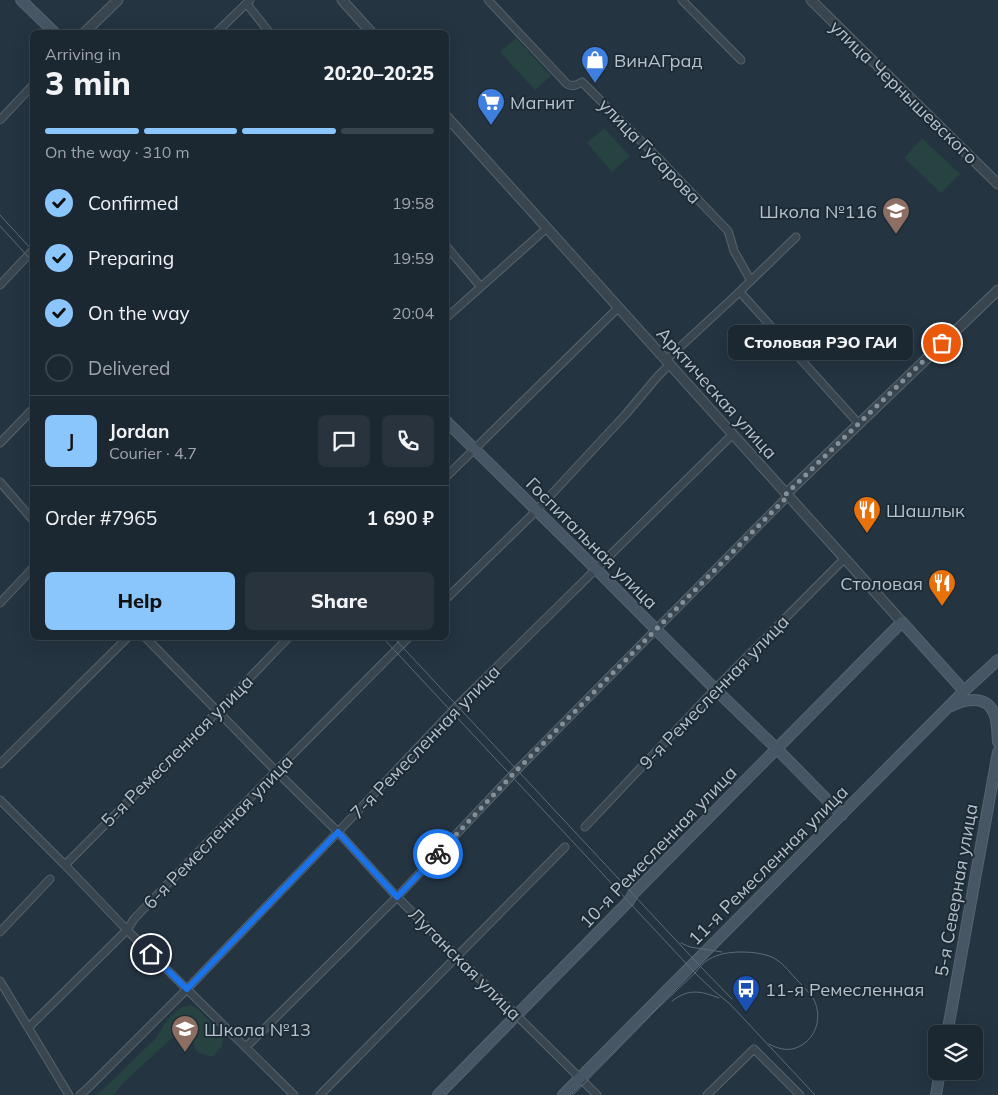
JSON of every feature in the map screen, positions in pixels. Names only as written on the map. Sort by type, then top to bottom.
[{"type":"main road","points":[[21,0],[52,30]]},
{"type":"main road","name":"Госпитальная улица","points":[[449,424],[842,815]]},
{"type":"main road","name":"Арктическая улица","points":[[902,622],[964,691]]},
{"type":"main road","name":"10-я Ремесленная улица","points":[[438,1095],[633,894],[902,622]]},
{"type":"main road","name":"11-я Ремесленная улица","points":[[563,1095],[964,691],[998,660]]},
{"type":"main road","points":[[946,709],[960,702],[975,699],[986,703],[991,707],[995,715],[998,742]]},
{"type":"main road","name":"5-я Северная улица","points":[[949,1025],[998,752]]},
{"type":"main road","points":[[936,1095],[938,1080]]},
{"type":"street","points":[[87,30],[118,0]]},
{"type":"street","points":[[342,0],[369,30]]},
{"type":"street","name":"улица Гусарова","points":[[488,0],[567,84],[571,86],[582,82],[728,231],[734,251],[750,282]]},
{"type":"street","points":[[682,0],[741,60]]},
{"type":"street","name":"улица Чернышевского","points":[[811,0],[998,184]]},
{"type":"street","points":[[220,30],[248,2],[267,30]]},
{"type":"street","points":[[0,120],[30,88]]},
{"type":"street","name":"Арктическая улица","points":[[449,119],[902,622]]},
{"type":"street","points":[[449,315],[547,228]]},
{"type":"street","points":[[449,596],[536,511],[626,414],[668,362],[796,237]]},
{"type":"street","points":[[449,250],[481,287]]},
{"type":"street","points":[[0,285],[30,253]]},
{"type":"street","points":[[246,1047],[397,897],[517,770],[787,495],[998,290]]},
{"type":"street","points":[[740,292],[859,424]]},
{"type":"street","points":[[449,474],[618,307]]},
{"type":"street","points":[[0,443],[30,412]]},
{"type":"street","name":"7-я Ремесленная улица","points":[[80,1095],[187,989],[457,706],[733,434]]},
{"type":"street","points":[[0,482],[30,516]]},
{"type":"street","name":"9-я Ремесленная улица","points":[[585,827],[715,689],[844,558]]},
{"type":"street","points":[[0,603],[30,572]]},
{"type":"street","points":[[0,764],[125,640]]},
{"type":"street","name":"Луганская улица","points":[[148,640],[338,832],[397,897],[597,1095]]},
{"type":"street","name":"5-я Ремесленная улица","points":[[65,865],[286,640]]},
{"type":"street","name":"6-я Ремесленная улица","points":[[29,1027],[127,930],[134,919],[276,771],[406,640]]},
{"type":"street","points":[[0,800],[127,930],[294,1095]]},
{"type":"street","points":[[320,1095],[565,847]]},
{"type":"street","points":[[0,932],[50,879]]},
{"type":"street","points":[[0,981],[69,1095]]},
{"type":"street","points":[[707,1095],[754,1049],[798,1094]]},
{"type":"green space","points":[[516,38],[551,76],[535,90],[500,52]]},
{"type":"green space","points":[[604,128],[630,156],[612,172],[587,143]]},
{"type":"green space","points":[[922,138],[960,174],[941,193],[904,158]]},
{"type":"green space","points":[[191,1005],[199,1010],[223,1036],[222,1046],[214,1056],[208,1056],[196,1051],[192,1038],[183,1034],[172,1038],[123,1083],[114,1095],[97,1095],[156,1038],[167,1020],[180,1008]]},
{"type":"tram line","points":[[0,215],[30,248]]},
{"type":"tram line","points":[[0,226],[30,259]]},
{"type":"tram line","points":[[385,640],[695,973],[730,1004],[815,1095]]},
{"type":"tram line","points":[[396,640],[732,999]]},
{"type":"tram line","points":[[681,943],[690,947],[722,952]]},
{"type":"tram line","points":[[573,1095],[702,965],[722,954],[744,952],[759,953],[772,957],[785,966],[813,998],[818,1017],[812,1036],[802,1045],[790,1049],[781,1049],[769,1044]]},
{"type":"tram line","points":[[672,1001],[690,992],[701,992],[719,998]]},
{"type":"way so far","points":[[438,854],[517,770],[788,496],[786,494],[942,343]]},
{"type":"place","name":"ВинАГрад","points":[[595,84]]},
{"type":"place","name":"Магнит","points":[[491,126]]},
{"type":"place","name":"Школа №116","points":[[896,235]]},
{"type":"place","name":"Столовая РЭО ГАИ","points":[[942,343]]},
{"type":"place","name":"Шашлык","points":[[867,534]]},
{"type":"place","name":"Столовая","points":[[942,607]]},
{"type":"place","name":"11-я Ремесленная","points":[[746,1013]]},
{"type":"place","name":"Школа №13","points":[[185,1053]]},
{"type":"route","points":[[151,954],[187,989],[338,832],[397,897],[438,854]]}]
